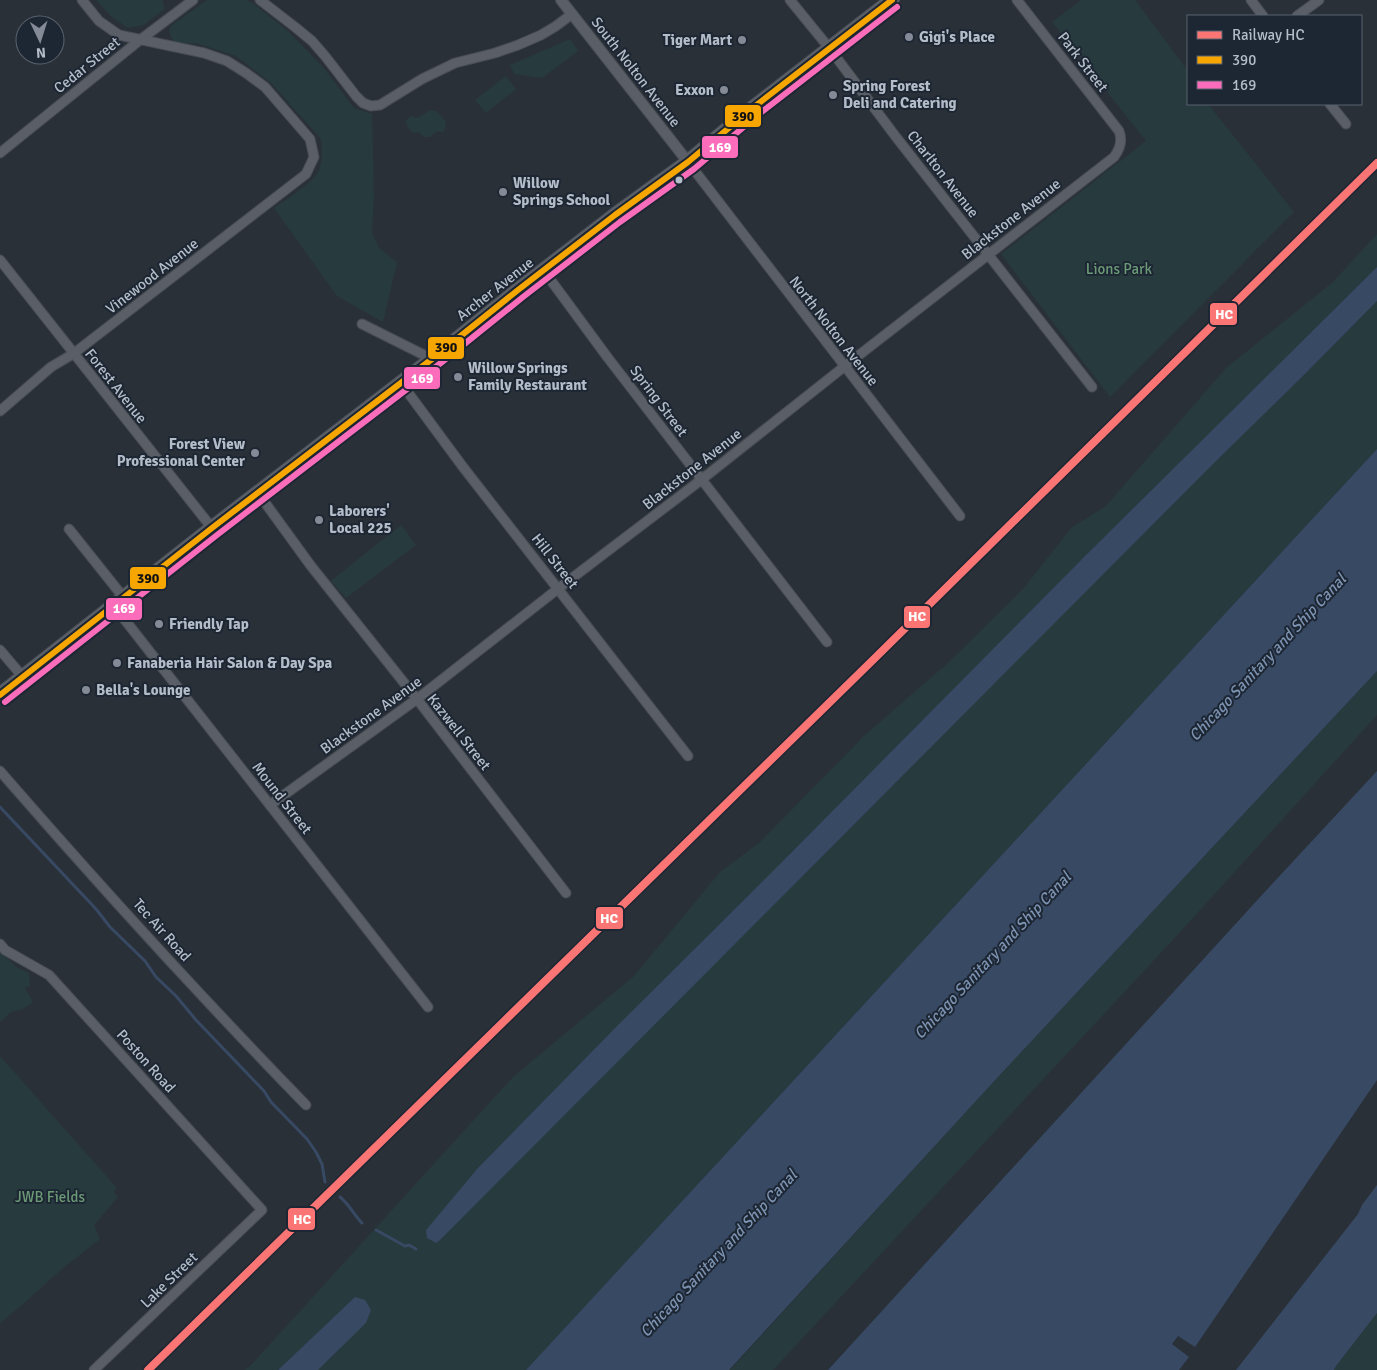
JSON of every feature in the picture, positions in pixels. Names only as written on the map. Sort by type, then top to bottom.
[{"type":"main road","name":"Archer Avenue","points":[[0,695],[615,215],[688,162],[754,106],[892,0]]},
{"type":"street","points":[[82,0],[99,21],[119,35],[140,40]]},
{"type":"street","name":"Cedar Street","points":[[0,152],[191,0]]},
{"type":"street","points":[[260,0],[296,27],[312,42],[362,103],[371,106],[380,106],[422,79],[455,63],[495,53],[541,35],[572,14]]},
{"type":"street","name":"South Nolton Avenue","points":[[561,0],[688,162]]},
{"type":"street","name":"Charlton Avenue","points":[[790,0],[1092,386]]},
{"type":"street","name":"Park Street","points":[[1017,0],[1119,131],[1121,144]]},
{"type":"street","points":[[1251,0],[1262,15]]},
{"type":"street","points":[[1298,15],[1319,0]]},
{"type":"street","name":"Vinewood Avenue","points":[[0,412],[51,367],[73,354],[306,174],[314,157],[310,139],[265,87],[246,73],[227,61],[204,53],[140,40]]},
{"type":"street","points":[[1331,105],[1346,124]]},
{"type":"street","name":"Blackstone Avenue","points":[[270,805],[417,700],[559,588],[701,480],[1114,157],[1119,151],[1121,144]]},
{"type":"street","name":"North Nolton Avenue","points":[[688,162],[960,516]]},
{"type":"street","name":"Forest Avenue","points":[[0,260],[212,528]]},
{"type":"street","name":"Spring Street","points":[[544,271],[701,480],[827,642]]},
{"type":"street","points":[[362,324],[432,359]]},
{"type":"street","name":"Hill Street","points":[[401,383],[688,756]]},
{"type":"street","name":"Kazwell Street","points":[[258,493],[311,566],[566,893]]},
{"type":"street","name":"Mound Street","points":[[69,529],[119,602],[270,805],[428,1007]]},
{"type":"street","points":[[0,650],[23,677]]},
{"type":"street","name":"Tec Air Road","points":[[0,771],[244,1041],[306,1105]]},
{"type":"street","name":"Poston Road","points":[[0,944],[5,950],[49,975],[262,1210]]},
{"type":"street","name":"Lake Street","points":[[94,1370],[262,1210]]},
{"type":"green space","points":[[96,0],[161,0],[163,1],[164,9],[144,25],[128,28],[112,17]]},
{"type":"green space","points":[[207,0],[246,0],[254,4],[289,32],[323,67],[354,108],[372,114],[374,196],[372,232],[379,248],[397,262],[383,322],[337,296],[274,208],[306,185],[316,175],[322,158],[321,139],[271,83],[236,56],[199,44],[174,42],[169,32],[171,26]]},
{"type":"green space","name":"Lions Park","points":[[1081,0],[1135,0],[1187,70],[1187,105],[1209,105],[1294,212],[1110,397],[1001,254],[1146,141],[1052,22]]},
{"type":"green space","points":[[570,39],[578,51],[542,78],[514,74],[510,65]]},
{"type":"green space","points":[[506,76],[516,89],[486,113],[475,100]]},
{"type":"green space","points":[[430,110],[437,111],[446,122],[444,131],[437,131],[430,137],[424,137],[419,132],[414,133],[411,131],[406,121],[411,116],[418,118]]},
{"type":"green space","points":[[1377,234],[1377,267],[1084,557],[478,1168],[1302,377],[1377,301],[1377,449],[526,1370],[318,1370],[366,1323],[355,1297],[278,1370],[245,1370],[513,1077],[634,976],[720,872],[759,843],[865,735],[949,662],[1023,589],[1072,527],[1105,507],[1226,368],[1333,282]]},
{"type":"green space","points":[[401,525],[416,545],[346,598],[331,581]]},
{"type":"green space","points":[[1377,671],[1377,715],[1182,930],[773,1370],[730,1370],[998,1077]]},
{"type":"green space","points":[[0,950],[16,967],[29,973],[30,986],[25,988],[33,1002],[23,1009],[11,1012],[0,1022]]},
{"type":"green space","name":"JWB Fields","points":[[0,1056],[117,1188],[114,1192],[118,1197],[94,1225],[100,1239],[63,1268],[0,1323]]},
{"type":"green space","points":[[1377,1313],[1377,1370],[1334,1370],[1336,1366]]},
{"type":"water","points":[[1377,267],[1377,301],[439,1241],[436,1243],[427,1238],[426,1230],[478,1168],[1084,557]]},
{"type":"water","name":"Chicago Sanitary and Ship Canal","points":[[1377,449],[1377,671],[998,1077],[729,1370],[526,1370]]},
{"type":"water","points":[[1377,771],[1377,1080],[1195,1347],[1178,1336],[1172,1344],[1189,1357],[1179,1370],[828,1370],[1273,883]]},
{"type":"water","points":[[1377,1185],[1377,1313],[1334,1370],[1236,1370],[1358,1214],[1362,1205]]},
{"type":"water","points":[[355,1297],[365,1300],[371,1310],[366,1323],[318,1370],[278,1370]]},
{"type":"waterway","points":[[0,807],[96,909],[110,927],[145,961],[156,977],[176,996],[196,1020],[264,1091],[271,1102],[307,1139],[322,1164],[325,1182]]},
{"type":"waterway","points":[[340,1197],[362,1223]]},
{"type":"waterway","points":[[376,1230],[405,1246],[409,1245],[416,1249]]},
{"type":"rail line","name":"HC","points":[[148,1370],[1377,163]]},
{"type":"transit line","name":"390","points":[[0,695],[518,290],[615,215],[688,162],[754,107],[892,0]]},
{"type":"transit line","name":"169","points":[[5,702],[523,297],[620,222],[694,169],[759,114],[897,7]]},
{"type":"place","name":"Gigi's Place","points":[[909,37]]},
{"type":"place","name":"Tiger Mart","points":[[742,40]]},
{"type":"place","name":"Exxon","points":[[724,90]]},
{"type":"place","name":"Spring Forest Deli and Catering","points":[[833,95]]},
{"type":"place","name":"Willow Springs School","points":[[503,192]]},
{"type":"place","name":"Willow Springs Family Restaurant","points":[[458,377]]},
{"type":"place","name":"Forest View Professional Center","points":[[255,453]]},
{"type":"place","name":"Laborers' Local 225","points":[[319,520]]},
{"type":"place","name":"Friendly Tap","points":[[159,624]]},
{"type":"place","name":"Fanaberia Hair Salon & Day Spa","points":[[117,663]]},
{"type":"place","name":"Bella's Lounge","points":[[86,690]]}]
